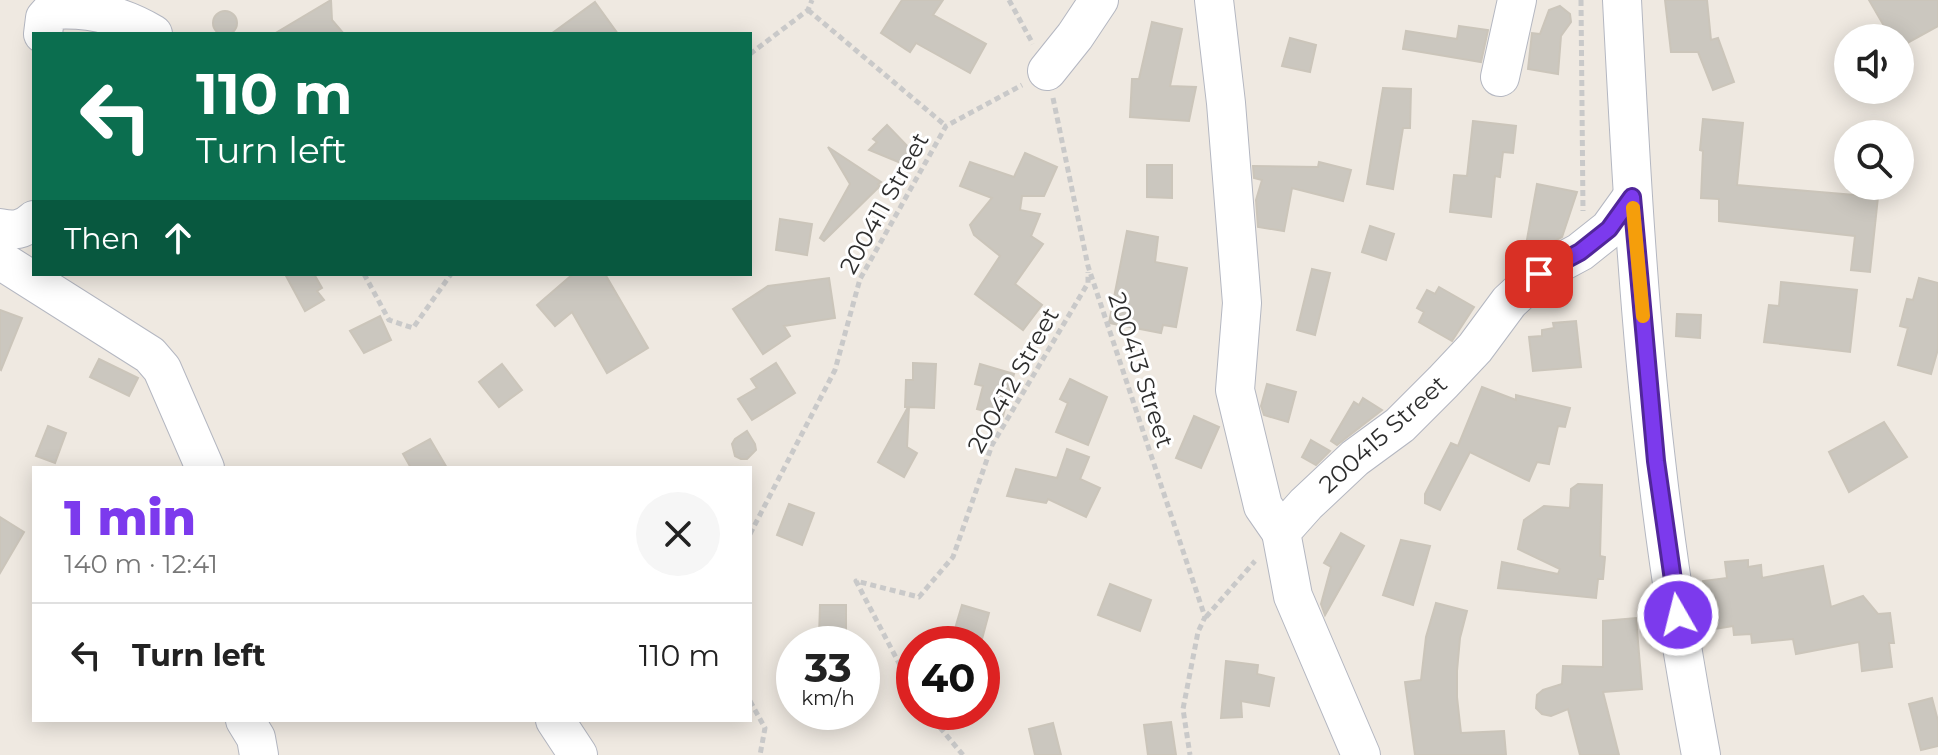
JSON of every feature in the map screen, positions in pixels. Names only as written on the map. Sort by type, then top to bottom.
[{"type":"street","points":[[1047,71],[1099,0]]},
{"type":"street","points":[[1214,0],[1226,103],[1242,303],[1235,390],[1263,506],[1281,532],[1293,596],[1361,755]]},
{"type":"street","points":[[1500,77],[1517,0]]},
{"type":"street","points":[[1622,0],[1632,197],[1656,461],[1701,755]]},
{"type":"street","points":[[43,32],[45,18],[52,10],[74,8],[109,14],[149,32]]},
{"type":"street","name":"200415 Street","points":[[1281,532],[1345,467],[1400,425],[1433,393],[1475,348],[1519,292],[1539,274],[1580,252],[1609,229],[1632,197]]},
{"type":"street","points":[[0,228],[12,231],[32,221]]},
{"type":"street","points":[[0,260],[150,355],[162,369],[208,466]]},
{"type":"street","points":[[246,722],[256,738],[259,755]]},
{"type":"street","points":[[556,722],[578,755]]},
{"type":"path","points":[[752,52],[808,10],[812,0]]},
{"type":"path","name":"200413 Street","points":[[1009,0],[1047,71],[1088,266],[1205,617]]},
{"type":"path","points":[[1580,252],[1584,185],[1581,0]]},
{"type":"path","points":[[808,10],[946,126]]},
{"type":"path","name":"200411 Street","points":[[752,530],[835,370],[860,279],[946,126],[1047,71]]},
{"type":"path","name":"200412 Street","points":[[896,658],[856,581],[919,597],[953,557],[992,445],[1088,283],[1088,266]]},
{"type":"path","points":[[365,276],[389,320],[413,328],[450,276]]},
{"type":"path","points":[[1190,755],[1183,709],[1198,632],[1205,617],[1281,532]]},
{"type":"path","points":[[752,705],[765,728],[760,755]]},
{"type":"path","points":[[942,730],[963,755]]},
{"type":"building","points":[[331,0],[332,20],[342,32],[277,32]]},
{"type":"building","points":[[902,0],[943,0],[933,15],[986,44],[970,73],[916,43],[910,52],[881,33]]},
{"type":"building","points":[[1665,0],[1707,0],[1711,40],[1718,38],[1734,82],[1713,90],[1698,52],[1671,52]]},
{"type":"building","points":[[1869,0],[1938,0],[1938,26],[1914,39],[1914,24],[1883,24]]},
{"type":"building","points":[[595,2],[617,32],[554,32]]},
{"type":"building","points":[[1560,6],[1570,14],[1571,22],[1561,36],[1558,74],[1528,69],[1532,33],[1540,34],[1549,10]]},
{"type":"building","points":[[220,12],[230,12],[236,18],[236,28],[232,32],[218,32],[214,28],[214,18]]},
{"type":"building","points":[[1152,22],[1182,29],[1170,86],[1196,87],[1189,121],[1130,117],[1132,79],[1139,79]]},
{"type":"building","points":[[1459,26],[1488,30],[1481,62],[1403,49],[1406,31],[1457,39]]},
{"type":"building","points":[[1290,38],[1316,45],[1310,72],[1282,66]]},
{"type":"building","points":[[1383,88],[1411,89],[1410,128],[1403,128],[1393,189],[1367,184]]},
{"type":"building","points":[[1703,119],[1743,123],[1737,185],[1834,193],[1834,200],[1878,200],[1870,272],[1851,270],[1855,236],[1719,221],[1719,199],[1701,198],[1703,151],[1700,150]]},
{"type":"building","points":[[1473,121],[1516,126],[1513,153],[1503,152],[1500,177],[1495,176],[1491,217],[1450,212],[1454,175],[1467,176]]},
{"type":"building","points":[[887,125],[913,152],[901,163],[869,150],[877,142],[873,139]]},
{"type":"building","points":[[828,147],[881,182],[824,241],[820,238],[850,184]]},
{"type":"building","points":[[1025,153],[1057,167],[1044,196],[1022,196],[1020,210],[1040,214],[1031,236],[1043,244],[1015,284],[1042,305],[1023,330],[975,294],[1000,256],[974,235],[970,225],[992,198],[960,186],[970,162],[1014,177]]},
{"type":"building","points":[[1319,162],[1351,170],[1343,201],[1292,188],[1284,231],[1258,227],[1256,200],[1262,180],[1254,178],[1253,166],[1318,167]]},
{"type":"building","points":[[1147,165],[1172,165],[1172,198],[1147,197]]},
{"type":"building","points":[[1537,184],[1577,192],[1562,237],[1540,249],[1526,245]]},
{"type":"building","points":[[780,219],[812,224],[807,255],[776,250]]},
{"type":"building","points":[[1370,226],[1394,234],[1386,260],[1362,252]]},
{"type":"building","points":[[1127,231],[1158,237],[1155,262],[1187,268],[1176,327],[1163,325],[1161,333],[1109,323]]},
{"type":"building","points":[[1312,269],[1330,273],[1315,335],[1297,330]]},
{"type":"building","points":[[286,276],[315,276],[322,288],[317,291],[324,300],[305,311]]},
{"type":"building","points":[[571,276],[606,276],[648,348],[607,373],[572,312],[555,326],[537,305]]},
{"type":"building","points":[[829,278],[835,318],[784,326],[790,336],[763,354],[733,309],[768,286]]},
{"type":"building","points":[[1919,278],[1938,283],[1938,349],[1931,374],[1898,365],[1908,328],[1900,326],[1907,299],[1913,300]]},
{"type":"building","points":[[1781,282],[1857,290],[1850,352],[1764,342],[1769,305],[1779,306]]},
{"type":"building","points":[[1439,287],[1474,307],[1452,341],[1419,322],[1424,312],[1417,308],[1427,290],[1435,294]]},
{"type":"building","points":[[0,310],[22,318],[1,370],[0,369]]},
{"type":"building","points":[[1677,314],[1701,315],[1700,338],[1676,336]]},
{"type":"building","points":[[380,316],[391,340],[364,353],[350,331]]},
{"type":"building","points":[[1576,321],[1581,367],[1533,371],[1529,337],[1542,336],[1542,330],[1554,328],[1553,323]]},
{"type":"building","points":[[99,359],[138,378],[129,396],[90,377]]},
{"type":"building","points":[[776,363],[795,393],[752,420],[738,399],[757,388],[751,379]]},
{"type":"building","points":[[913,363],[936,364],[934,408],[909,407],[907,447],[917,453],[904,477],[878,462],[908,407],[905,407],[906,380],[913,380]]},
{"type":"building","points":[[502,364],[522,390],[499,407],[479,382]]},
{"type":"building","points":[[980,364],[1014,374],[1003,416],[977,409],[983,386],[975,384]]},
{"type":"building","points":[[1070,379],[1107,397],[1088,445],[1056,432],[1068,403],[1060,399]]},
{"type":"building","points":[[1267,384],[1296,392],[1288,422],[1264,415],[1261,406]]},
{"type":"building","points":[[1482,387],[1516,400],[1516,395],[1570,408],[1565,427],[1558,426],[1549,464],[1537,462],[1529,481],[1470,452],[1440,510],[1425,503],[1425,494],[1451,443],[1458,446]]},
{"type":"building","points":[[1363,398],[1382,410],[1337,445],[1331,441],[1354,402],[1359,405]]},
{"type":"building","points":[[1194,416],[1219,427],[1201,468],[1176,458]]},
{"type":"building","points":[[1884,422],[1907,457],[1849,492],[1829,452]]},
{"type":"building","points":[[48,426],[66,433],[55,463],[36,456]]},
{"type":"building","points":[[747,431],[756,450],[747,459],[741,459],[735,456],[732,444]]},
{"type":"building","points":[[430,439],[446,466],[410,466],[403,454]]},
{"type":"building","points":[[1311,440],[1330,451],[1316,465],[1302,457]]},
{"type":"building","points":[[1067,449],[1089,457],[1080,479],[1100,488],[1086,517],[1048,499],[1046,503],[1007,496],[1016,469],[1057,478]]},
{"type":"building","points":[[1578,484],[1602,485],[1600,556],[1605,557],[1603,579],[1598,579],[1596,598],[1498,588],[1502,562],[1558,574],[1560,569],[1518,549],[1524,520],[1544,506],[1570,508],[1571,489]]},
{"type":"building","points":[[789,504],[814,513],[802,545],[777,535]]},
{"type":"building","points":[[0,517],[24,532],[0,573]]},
{"type":"building","points":[[1341,533],[1364,546],[1325,615],[1321,604],[1331,567],[1324,563]]},
{"type":"building","points":[[1401,540],[1430,546],[1413,605],[1383,595]]},
{"type":"building","points":[[1748,560],[1748,567],[1761,565],[1762,578],[1823,566],[1831,607],[1863,596],[1878,614],[1890,613],[1894,643],[1889,643],[1892,667],[1862,671],[1859,642],[1796,654],[1793,639],[1752,643],[1751,634],[1734,635],[1733,626],[1708,630],[1703,581],[1727,578],[1725,562]]},
{"type":"building","points":[[1110,584],[1151,600],[1140,631],[1098,615]]},
{"type":"building","points":[[1436,603],[1467,611],[1460,638],[1457,671],[1461,733],[1504,731],[1506,755],[1415,755],[1405,682],[1421,680],[1426,637]]},
{"type":"building","points":[[820,605],[846,605],[846,626],[819,626]]},
{"type":"building","points":[[962,605],[989,613],[986,626],[956,626]]},
{"type":"building","points":[[1636,618],[1642,689],[1603,692],[1619,755],[1580,755],[1568,709],[1551,716],[1542,714],[1536,708],[1537,695],[1562,684],[1563,666],[1603,667],[1603,621]]},
{"type":"building","points":[[1226,661],[1258,665],[1257,674],[1274,678],[1269,706],[1241,701],[1242,717],[1221,718]]},
{"type":"building","points":[[1932,698],[1938,721],[1938,746],[1921,750],[1909,704]]},
{"type":"building","points":[[1171,722],[1176,755],[1148,755],[1144,725]]},
{"type":"building","points":[[1053,723],[1061,755],[1035,755],[1029,729]]},
{"type":"slow traffic","points":[[1633,208],[1643,316]]},
{"type":"route","points":[[1539,274],[1580,252],[1609,229],[1632,197],[1656,461],[1678,615]]}]
